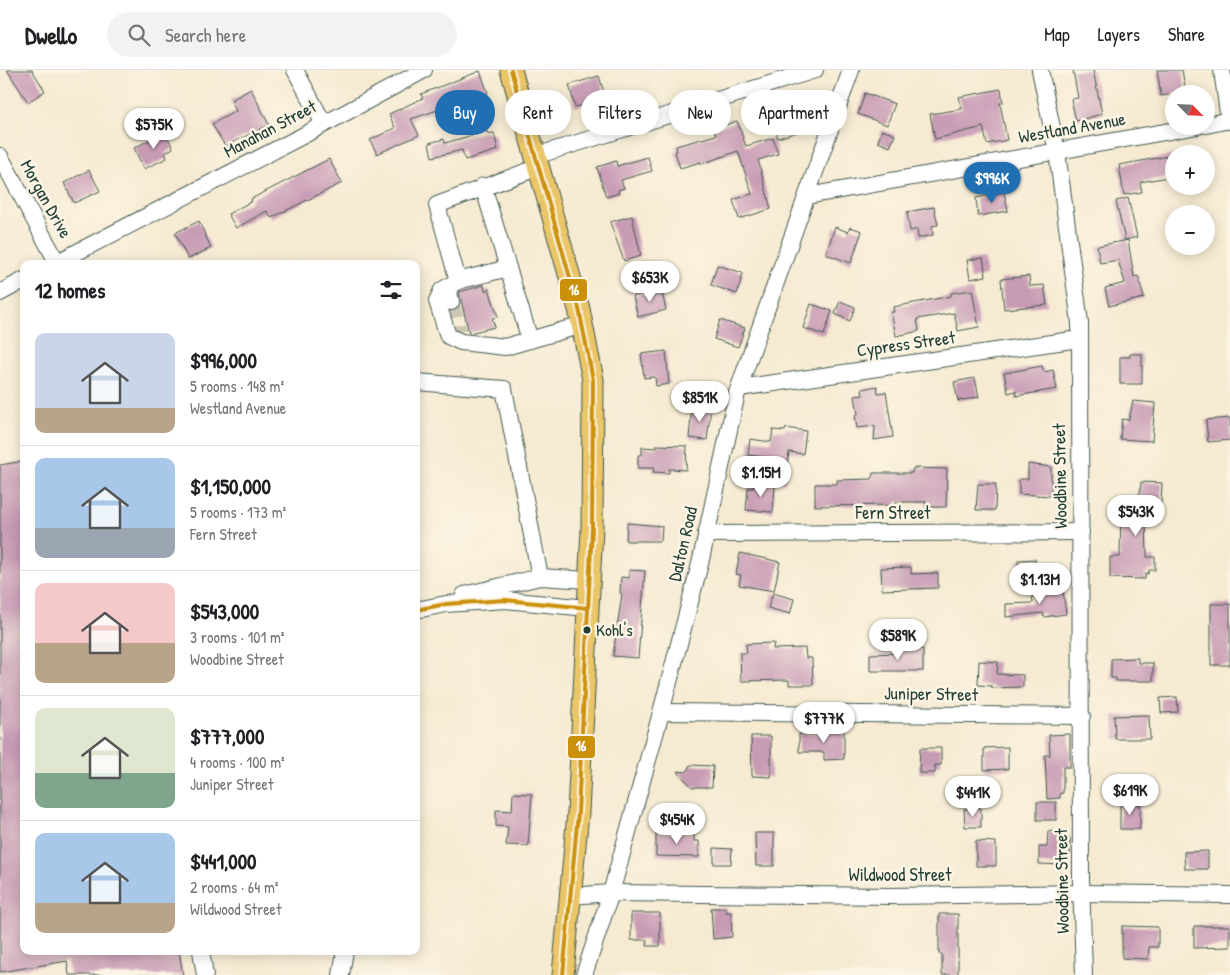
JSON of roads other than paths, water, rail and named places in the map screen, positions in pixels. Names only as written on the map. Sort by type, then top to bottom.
[{"type":"main road","points":[[511,70],[582,324],[593,380],[595,404],[578,813],[563,975]]},
{"type":"street","points":[[294,70],[324,124]]},
{"type":"street","name":"Manahan Street","points":[[61,260],[424,70]]},
{"type":"street","points":[[452,290],[437,205],[537,161],[815,70]]},
{"type":"street","name":"Dalton Road","points":[[584,975],[611,893],[661,712],[706,534],[739,388],[756,333],[851,70]]},
{"type":"street","name":"Woodbine Street","points":[[1040,70],[1057,152],[1080,323],[1084,975]]},
{"type":"street","points":[[1215,123],[1230,120],[1222,70]]},
{"type":"street","name":"Westland Avenue","points":[[807,196],[1165,132]]},
{"type":"street","name":"Morgan Drive","points":[[0,156],[53,260]]},
{"type":"street","points":[[483,186],[530,340]]},
{"type":"street","points":[[508,268],[452,290],[442,290],[437,301],[448,336],[505,347],[582,324]]},
{"type":"street","points":[[0,293],[20,282]]},
{"type":"street","name":"Cypress Street","points":[[739,388],[1079,340]]},
{"type":"street","points":[[420,382],[504,389],[540,577]]},
{"type":"street","name":"Fern Street","points":[[706,534],[1081,532]]},
{"type":"street","points":[[446,604],[465,594],[540,577],[589,580]]},
{"type":"street","points":[[420,609],[446,604],[505,600],[588,608]]},
{"type":"street","name":"Juniper Street","points":[[661,712],[1082,716]]},
{"type":"street","name":"Wildwood Street","points":[[570,896],[611,893],[892,896],[1082,892],[1230,895]]},
{"type":"street","points":[[202,955],[206,975]]},
{"type":"street","points":[[344,975],[345,955]]},
{"type":"tunnel","points":[[451,302],[459,332]]},
{"type":"place","name":"Kohl's","points":[[587,630]]}]
